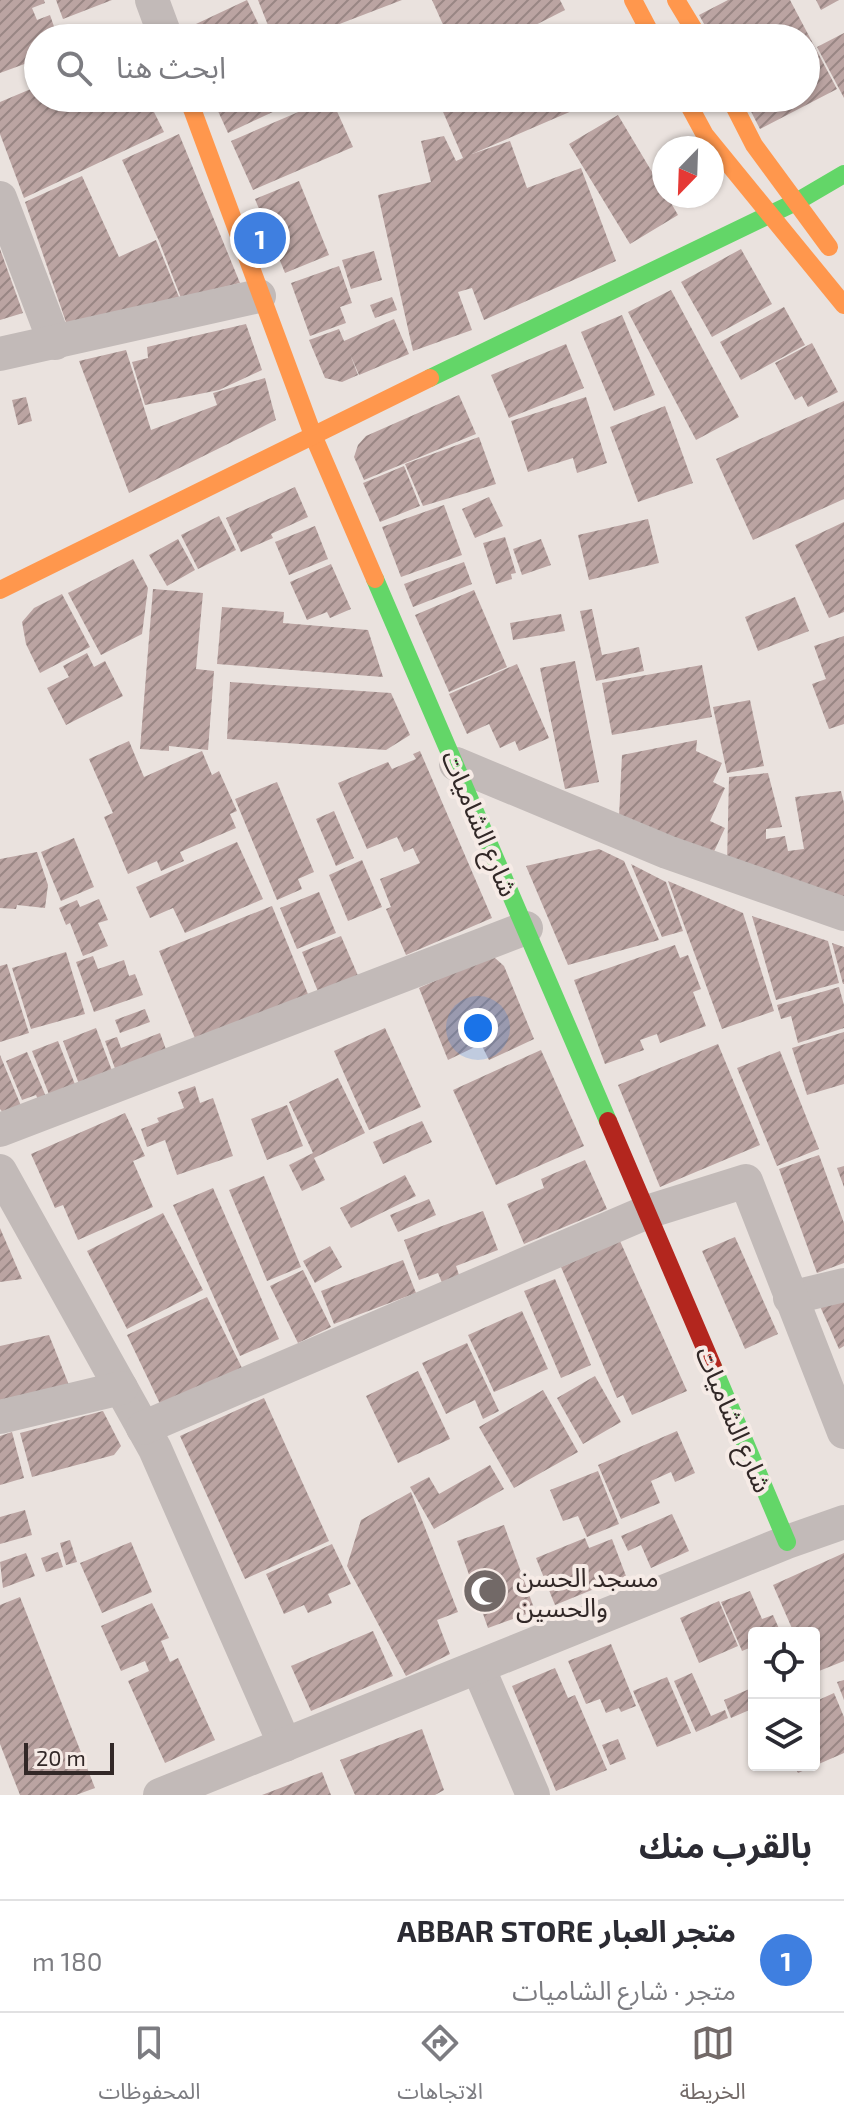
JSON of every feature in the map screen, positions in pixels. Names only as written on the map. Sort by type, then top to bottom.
[{"type":"street","points":[[633,0],[646,24]]},
{"type":"street","points":[[676,0],[691,24]]},
{"type":"street","points":[[160,2],[164,24]]},
{"type":"street","name":"شارع الشاميات","points":[[193,112],[313,435],[787,1542]]},
{"type":"street","points":[[693,112],[705,135],[844,305]]},
{"type":"street","points":[[737,112],[754,145],[798,201],[836,257]]},
{"type":"street","points":[[0,590],[798,201],[844,174]]},
{"type":"street","points":[[0,198],[55,343]]},
{"type":"street","points":[[0,354],[259,296]]},
{"type":"street","points":[[456,764],[667,852],[844,914]]},
{"type":"street","points":[[0,1130],[526,928]]},
{"type":"street","points":[[0,1171],[155,1449],[285,1745]]},
{"type":"street","points":[[143,1428],[647,1212],[746,1181],[844,1432]]},
{"type":"street","points":[[790,1298],[844,1285]]},
{"type":"street","points":[[0,1417],[121,1388]]},
{"type":"street","points":[[160,1795],[787,1542],[844,1522]]},
{"type":"street","points":[[478,1667],[533,1795]]},
{"type":"building","points":[[0,0],[44,0],[45,3],[32,8],[37,20],[50,15],[53,24],[24,24],[24,64],[0,73]]},
{"type":"building","points":[[56,0],[112,0],[63,19]]},
{"type":"building","points":[[247,0],[258,24],[196,24]]},
{"type":"building","points":[[258,0],[402,0],[339,24],[267,24]]},
{"type":"building","points":[[432,0],[560,0],[565,10],[538,24],[443,24]]},
{"type":"building","points":[[728,0],[790,0],[803,24],[704,24],[699,15]]},
{"type":"building","points":[[816,0],[839,0],[821,10]]},
{"type":"building","points":[[844,33],[844,98],[820,53],[820,45]]},
{"type":"building","points":[[820,57],[837,89],[820,98]]},
{"type":"building","points":[[24,92],[24,112],[154,112],[164,132],[24,198],[0,134],[0,102]]},
{"type":"building","points":[[218,112],[273,112],[228,133]]},
{"type":"building","points":[[298,112],[337,112],[353,147],[253,190],[231,141]]},
{"type":"building","points":[[443,112],[570,112],[472,154],[510,141],[527,188],[581,168],[616,261],[484,320],[472,288],[458,292],[472,330],[413,351],[378,195],[431,182],[421,141],[444,136],[456,161],[463,158]]},
{"type":"building","points":[[751,112],[793,112],[760,129]]},
{"type":"building","points":[[618,115],[652,172],[652,208],[674,208],[678,215],[630,244],[569,144]]},
{"type":"building","points":[[179,134],[240,283],[181,298],[122,160]]},
{"type":"building","points":[[82,176],[119,257],[156,240],[179,297],[67,325],[25,202]]},
{"type":"building","points":[[299,181],[329,255],[285,273],[255,199]]},
{"type":"building","points":[[0,249],[23,313],[0,320]]},
{"type":"building","points":[[741,249],[772,304],[712,337],[681,282]]},
{"type":"building","points":[[374,251],[382,280],[351,289],[342,260]]},
{"type":"building","points":[[339,266],[352,303],[340,307],[346,323],[310,336],[291,283]]},
{"type":"building","points":[[671,290],[739,417],[696,440],[628,312]]},
{"type":"building","points":[[392,297],[397,310],[375,318],[370,305]]},
{"type":"building","points":[[784,307],[805,345],[741,380],[720,342]]},
{"type":"building","points":[[622,315],[655,395],[614,411],[581,332]]},
{"type":"building","points":[[394,319],[409,354],[359,375],[350,354],[358,375],[342,382],[325,378],[309,340],[339,329],[344,341]]},
{"type":"building","points":[[246,324],[262,370],[219,390],[145,405],[132,362],[148,358],[147,347]]},
{"type":"building","points":[[812,343],[838,392],[808,407],[802,396],[795,400],[775,363]]},
{"type":"building","points":[[566,344],[584,388],[509,418],[491,375]]},
{"type":"building","points":[[126,350],[151,430],[217,405],[213,393],[265,378],[276,420],[129,493],[79,361]]},
{"type":"building","points":[[459,395],[476,434],[364,480],[354,457],[358,445],[366,436]]},
{"type":"building","points":[[26,397],[32,421],[18,425],[12,400]]},
{"type":"building","points":[[586,397],[607,463],[577,473],[573,458],[528,472],[511,421]]},
{"type":"building","points":[[844,401],[844,499],[753,540],[716,459]]},
{"type":"building","points":[[665,406],[693,483],[638,502],[610,427]]},
{"type":"building","points":[[479,437],[496,484],[423,506],[405,464]]},
{"type":"building","points":[[404,466],[420,506],[380,522],[363,483]]},
{"type":"building","points":[[295,487],[308,517],[271,534],[273,538],[241,552],[226,518]]},
{"type":"building","points":[[489,497],[503,526],[475,538],[462,509]]},
{"type":"building","points":[[444,505],[462,555],[401,577],[382,527]]},
{"type":"building","points":[[219,516],[236,550],[198,569],[181,535]]},
{"type":"building","points":[[648,519],[659,563],[589,580],[578,535]]},
{"type":"building","points":[[844,522],[844,612],[829,618],[795,545]]},
{"type":"building","points":[[315,526],[328,559],[289,575],[275,542]]},
{"type":"building","points":[[505,537],[516,573],[511,574],[512,579],[496,584],[483,543]]},
{"type":"building","points":[[178,539],[195,570],[167,586],[149,555]]},
{"type":"building","points":[[541,539],[551,565],[522,575],[513,549]]},
{"type":"building","points":[[133,559],[148,588],[142,634],[101,655],[68,593]]},
{"type":"building","points":[[464,562],[472,584],[413,607],[404,584]]},
{"type":"building","points":[[331,564],[351,609],[330,618],[327,612],[307,620],[290,582]]},
{"type":"building","points":[[153,589],[203,593],[196,669],[214,671],[208,750],[169,746],[169,751],[140,749]]},
{"type":"building","points":[[474,590],[507,667],[449,692],[415,615]]},
{"type":"building","points":[[62,594],[90,647],[40,673],[26,644],[22,622],[34,608]]},
{"type":"building","points":[[795,597],[809,631],[758,651],[745,617]]},
{"type":"building","points":[[222,607],[284,612],[283,623],[368,630],[383,677],[217,664]]},
{"type":"building","points":[[592,609],[602,655],[639,647],[644,671],[596,681],[580,611]]},
{"type":"building","points":[[561,614],[565,631],[513,640],[510,623]]},
{"type":"building","points":[[844,636],[844,724],[829,729],[812,684],[826,679],[814,646]]},
{"type":"building","points":[[87,653],[94,667],[105,661],[123,696],[66,725],[47,688],[69,677],[63,666]]},
{"type":"building","points":[[575,661],[599,782],[565,789],[540,668]]},
{"type":"building","points":[[517,664],[549,738],[519,751],[515,741],[500,748],[489,724],[467,734],[449,694]]},
{"type":"building","points":[[702,665],[712,717],[612,735],[602,683]]},
{"type":"building","points":[[230,682],[391,693],[410,735],[386,750],[227,739]]},
{"type":"building","points":[[750,700],[764,766],[727,773],[713,707]]},
{"type":"building","points":[[697,740],[696,751],[722,763],[713,782],[725,788],[710,821],[725,828],[711,858],[619,817],[622,755]]},
{"type":"building","points":[[129,741],[144,777],[202,751],[212,775],[219,771],[237,811],[230,814],[236,828],[180,852],[184,861],[161,871],[157,861],[128,874],[104,817],[113,813],[89,759]]},
{"type":"building","points":[[420,751],[492,918],[406,955],[386,909],[391,907],[380,879],[420,863],[413,848],[404,852],[397,837],[367,849],[338,783],[388,762],[392,769],[416,759],[413,754]]},
{"type":"building","points":[[768,773],[782,827],[766,829],[766,839],[785,836],[788,851],[804,849],[795,797],[841,791],[844,803],[844,901],[727,863],[729,777]]},
{"type":"building","points":[[277,782],[314,872],[298,879],[302,889],[277,900],[235,799]]},
{"type":"building","points":[[334,811],[354,858],[336,866],[316,819]]},
{"type":"building","points":[[74,838],[94,887],[61,901],[41,852]]},
{"type":"building","points":[[237,842],[263,899],[185,933],[173,908],[150,918],[136,887]]},
{"type":"building","points":[[599,849],[624,861],[659,940],[568,965],[526,866]]},
{"type":"building","points":[[37,852],[48,885],[45,908],[17,905],[16,909],[0,908],[0,859]]},
{"type":"building","points":[[362,860],[382,907],[348,921],[329,875]]},
{"type":"building","points":[[631,864],[666,882],[683,931],[662,937]]},
{"type":"building","points":[[668,881],[743,913],[774,1011],[722,1029]]},
{"type":"building","points":[[319,892],[336,933],[297,949],[280,908]]},
{"type":"building","points":[[99,899],[108,920],[98,923],[108,946],[83,956],[70,923],[66,925],[59,908],[77,900],[80,907]]},
{"type":"building","points":[[272,906],[310,999],[197,1043],[159,951]]},
{"type":"building","points":[[752,916],[828,941],[839,983],[776,1000]]},
{"type":"building","points":[[341,936],[359,978],[319,994],[302,952]]},
{"type":"building","points":[[832,943],[844,947],[844,984],[843,984]]},
{"type":"building","points":[[675,945],[680,958],[688,955],[701,989],[693,992],[706,1026],[660,1043],[657,1034],[640,1040],[644,1050],[605,1064],[574,980]]},
{"type":"building","points":[[66,952],[85,1014],[31,1029],[12,968]]},
{"type":"building","points":[[93,956],[98,969],[124,960],[129,976],[135,974],[143,995],[94,1012],[76,962]]},
{"type":"building","points":[[486,958],[495,958],[504,966],[534,1039],[489,1060],[481,1044],[448,1060],[419,988]]},
{"type":"building","points":[[7,964],[29,1033],[0,1042],[0,966]]},
{"type":"building","points":[[839,987],[844,1005],[844,1028],[798,1043],[791,1016],[781,1019],[777,1005]]},
{"type":"building","points":[[145,1009],[150,1022],[120,1033],[115,1020]]},
{"type":"building","points":[[96,1028],[114,1076],[79,1084],[63,1041]]},
{"type":"building","points":[[385,1028],[421,1107],[369,1130],[334,1051]]},
{"type":"building","points":[[844,1032],[844,1084],[807,1095],[792,1048]]},
{"type":"building","points":[[160,1033],[168,1055],[117,1074],[105,1041],[117,1037],[121,1048]]},
{"type":"building","points":[[58,1041],[78,1092],[52,1102],[32,1051]]},
{"type":"building","points":[[718,1044],[760,1145],[660,1187],[618,1085]]},
{"type":"building","points":[[541,1050],[584,1146],[496,1185],[453,1090]]},
{"type":"building","points":[[780,1051],[819,1149],[777,1166],[737,1068]]},
{"type":"building","points":[[27,1052],[47,1099],[39,1102],[36,1095],[22,1100],[6,1061]]},
{"type":"building","points":[[0,1055],[24,1113],[4,1114],[0,1109]]},
{"type":"building","points":[[338,1078],[365,1133],[314,1158],[325,1180],[302,1191],[289,1165],[313,1153],[289,1102]]},
{"type":"building","points":[[195,1086],[200,1103],[213,1098],[233,1156],[177,1175],[165,1140],[147,1147],[141,1129],[159,1122],[157,1118],[184,1108],[178,1092]]},
{"type":"building","points":[[287,1105],[303,1146],[267,1160],[251,1119]]},
{"type":"building","points":[[125,1113],[145,1156],[133,1161],[153,1207],[78,1240],[63,1205],[55,1208],[31,1154]]},
{"type":"building","points":[[422,1121],[432,1142],[383,1164],[373,1142]]},
{"type":"building","points":[[819,1155],[844,1223],[844,1263],[817,1273],[779,1169]]},
{"type":"building","points":[[585,1160],[607,1209],[524,1244],[507,1204],[544,1188],[541,1179]]},
{"type":"building","points":[[844,1166],[844,1187],[837,1168]]},
{"type":"building","points":[[405,1175],[416,1196],[351,1228],[340,1208]]},
{"type":"building","points":[[264,1176],[301,1267],[267,1281],[229,1190]]},
{"type":"building","points":[[213,1188],[279,1339],[240,1356],[173,1205]]},
{"type":"building","points":[[429,1199],[436,1215],[398,1232],[390,1215]]},
{"type":"building","points":[[483,1211],[498,1250],[456,1266],[460,1278],[443,1285],[438,1273],[419,1280],[404,1240]]},
{"type":"building","points":[[163,1213],[203,1290],[127,1329],[87,1251]]},
{"type":"building","points":[[0,1228],[22,1279],[0,1282]]},
{"type":"building","points":[[735,1237],[778,1334],[745,1349],[702,1251]]},
{"type":"building","points":[[620,1241],[687,1391],[632,1415],[623,1395],[617,1398],[561,1267]]},
{"type":"building","points":[[330,1246],[342,1267],[315,1283],[303,1261]]},
{"type":"building","points":[[403,1260],[416,1293],[334,1324],[321,1291]]},
{"type":"building","points":[[303,1270],[331,1327],[298,1343],[270,1286]]},
{"type":"building","points":[[555,1279],[591,1365],[561,1378],[524,1291]]},
{"type":"building","points":[[844,1294],[844,1346],[839,1349],[819,1304]]},
{"type":"building","points":[[207,1297],[243,1370],[162,1408],[127,1335]]},
{"type":"building","points":[[522,1311],[548,1369],[494,1392],[468,1335]]},
{"type":"building","points":[[49,1335],[69,1385],[0,1400],[0,1346]]},
{"type":"building","points":[[467,1343],[499,1411],[483,1419],[475,1400],[446,1414],[422,1363]]},
{"type":"building","points":[[418,1371],[450,1439],[398,1463],[366,1396]]},
{"type":"building","points":[[595,1376],[621,1422],[583,1444],[557,1398]]},
{"type":"building","points":[[543,1390],[578,1452],[514,1488],[479,1427]]},
{"type":"building","points":[[264,1398],[329,1541],[245,1579],[180,1436]]},
{"type":"building","points":[[103,1411],[121,1446],[114,1455],[32,1477],[20,1433]]},
{"type":"building","points":[[677,1431],[695,1473],[675,1482],[671,1472],[651,1481],[660,1503],[621,1519],[598,1465]]},
{"type":"building","points":[[12,1432],[24,1478],[0,1485],[0,1436]]},
{"type":"building","points":[[490,1465],[504,1489],[434,1529],[410,1487],[429,1477],[439,1494]]},
{"type":"building","points":[[598,1471],[619,1524],[587,1537],[578,1516],[563,1521],[550,1490]]},
{"type":"building","points":[[411,1492],[458,1612],[437,1620],[450,1654],[406,1676],[347,1566],[361,1520]]},
{"type":"building","points":[[25,1510],[32,1535],[0,1544],[0,1517]]},
{"type":"building","points":[[672,1514],[689,1551],[651,1568],[641,1545],[628,1551],[621,1536]]},
{"type":"building","points":[[504,1525],[535,1611],[488,1628],[457,1541]]},
{"type":"building","points":[[585,1538],[589,1548],[612,1539],[626,1576],[555,1605],[536,1558]]},
{"type":"building","points":[[70,1540],[77,1562],[66,1565],[60,1543]]},
{"type":"building","points":[[131,1542],[152,1592],[102,1613],[80,1563]]},
{"type":"building","points":[[332,1544],[351,1584],[328,1594],[332,1603],[308,1613],[304,1605],[284,1614],[266,1574]]},
{"type":"building","points":[[58,1552],[63,1567],[46,1572],[41,1558]]},
{"type":"building","points":[[26,1553],[35,1576],[3,1588],[0,1562]]},
{"type":"building","points":[[844,1553],[844,1661],[820,1671],[820,1627],[791,1627],[773,1585]]},
{"type":"building","points":[[750,1591],[762,1619],[773,1615],[778,1627],[748,1627],[748,1648],[742,1651],[721,1602]]},
{"type":"building","points":[[20,1597],[95,1788],[76,1795],[20,1795],[0,1744],[0,1605]]},
{"type":"building","points":[[719,1601],[738,1646],[699,1663],[680,1618]]},
{"type":"building","points":[[152,1603],[169,1638],[161,1641],[170,1662],[178,1658],[215,1740],[165,1763],[128,1681],[149,1671],[145,1661],[121,1671],[101,1626]]},
{"type":"building","points":[[373,1631],[393,1676],[311,1711],[291,1666]]},
{"type":"building","points":[[611,1644],[636,1706],[621,1712],[619,1708],[606,1713],[600,1699],[586,1704],[568,1661]]},
{"type":"building","points":[[555,1668],[568,1698],[575,1695],[607,1770],[556,1791],[512,1686]]},
{"type":"building","points":[[692,1673],[711,1716],[725,1710],[728,1718],[696,1732],[674,1681]]},
{"type":"building","points":[[667,1677],[691,1733],[657,1747],[633,1691]]},
{"type":"building","points":[[844,1680],[844,1700],[837,1682]]},
{"type":"building","points":[[748,1690],[748,1711],[731,1718],[724,1700]]},
{"type":"building","points":[[834,1693],[844,1717],[844,1753],[820,1763],[820,1699]]},
{"type":"building","points":[[422,1729],[444,1790],[435,1795],[355,1795],[340,1760]]},
{"type":"building","points":[[618,1739],[626,1759],[610,1765],[602,1745]]},
{"type":"building","points":[[322,1772],[331,1795],[262,1795]]},
{"type":"traffic: fast","points":[[430,378],[798,201],[844,174]]},
{"type":"traffic: fast","points":[[375,579],[608,1121]]},
{"type":"traffic: fast","points":[[713,1367],[787,1542]]},
{"type":"traffic: slow","points":[[633,0],[646,24]]},
{"type":"traffic: slow","points":[[676,0],[691,24]]},
{"type":"traffic: slow","points":[[193,112],[313,435],[375,579]]},
{"type":"traffic: slow","points":[[693,112],[705,135],[844,305]]},
{"type":"traffic: slow","points":[[737,112],[754,145],[829,247]]},
{"type":"traffic: slow","points":[[0,590],[430,378]]},
{"type":"traffic: jam","points":[[608,1121],[713,1367]]},
{"type":"place","name":"متجر العبار ABBAR STORE","points":[[260,238]]},
{"type":"place","name":"مسجد الحسن والحسين","points":[[485,1591]]}]
